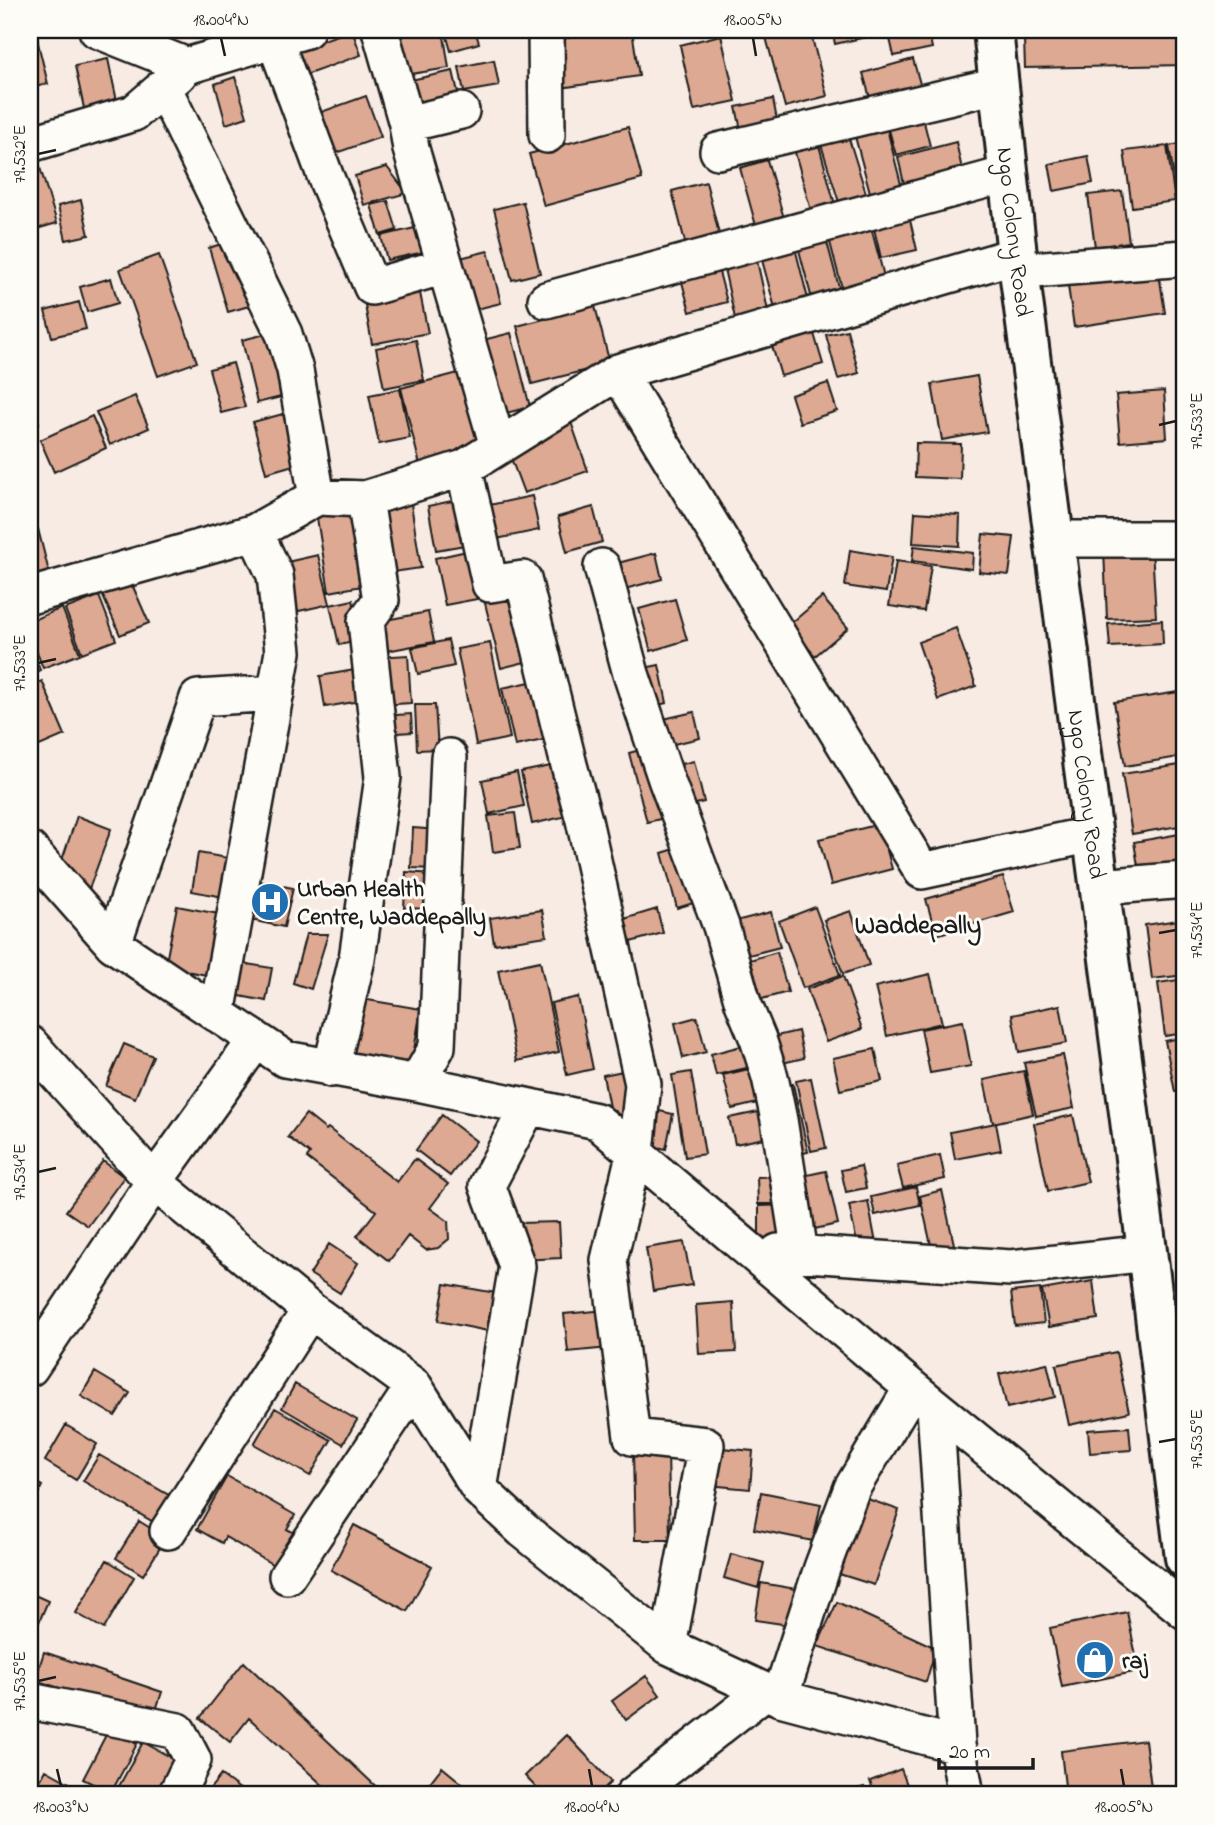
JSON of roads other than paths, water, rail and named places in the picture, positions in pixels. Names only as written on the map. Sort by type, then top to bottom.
[{"type":"street","points":[[97,30],[175,77],[284,334],[295,370],[317,497]]},
{"type":"street","points":[[380,30],[407,124],[411,149],[498,446]]},
{"type":"street","points":[[547,30],[547,135]]},
{"type":"street","name":"Ngo Colony Road","points":[[993,30],[1018,263],[1054,539],[1148,1254],[1177,1431],[1185,1558]]},
{"type":"street","points":[[32,139],[134,113],[175,77],[290,35],[326,178],[372,287],[445,266]]},
{"type":"street","points":[[718,151],[998,85]]},
{"type":"street","points":[[407,124],[461,111]]},
{"type":"street","points":[[546,300],[1008,174]]},
{"type":"street","points":[[30,596],[255,532],[317,497],[365,499],[464,468],[618,372],[1018,263],[1185,258]]},
{"type":"street","points":[[618,372],[922,872],[1093,834]]},
{"type":"street","points":[[464,468],[490,584],[523,579],[584,820],[643,1084],[634,1152],[609,1260],[632,1437],[706,1445],[668,1646]]},
{"type":"street","points":[[331,1069],[357,959],[383,777],[366,621],[381,600],[365,499]]},
{"type":"street","points":[[217,1014],[283,652],[275,575],[255,532]]},
{"type":"street","points":[[1054,539],[1185,539]]},
{"type":"street","points":[[602,567],[631,674],[666,779],[721,926],[743,1003],[770,1077],[800,1253]]},
{"type":"street","points":[[113,944],[198,698],[276,693]]},
{"type":"street","points":[[417,1083],[438,1047],[449,757]]},
{"type":"street","points":[[30,850],[113,944],[285,1059],[417,1083],[597,1121],[923,1397],[1185,1611]]},
{"type":"street","points":[[1100,887],[1185,880]]},
{"type":"street","points":[[30,1368],[154,1182],[256,1040]]},
{"type":"street","points":[[30,1044],[154,1182],[310,1310],[414,1386],[479,1489],[523,1530],[668,1646],[772,1695],[957,1745]]},
{"type":"street","points":[[479,1489],[517,1266],[486,1185],[528,1107]]},
{"type":"street","points":[[751,1250],[1011,1268],[1148,1254]]},
{"type":"street","points":[[169,1531],[310,1310]]},
{"type":"street","points":[[287,1576],[414,1386]]},
{"type":"street","points":[[633,1795],[772,1695],[852,1488],[923,1397]]},
{"type":"street","points":[[923,1397],[957,1745],[966,1795]]},
{"type":"street","points":[[30,1701],[178,1731],[193,1760],[176,1795]]},
{"type":"place","name":"Urban Health Centre, Waddepally","points":[[270,902]]},
{"type":"place","name":"raj","points":[[1095,1660]]},
{"type":"district","name":"Waddepally","points":[[918,924]]}]
